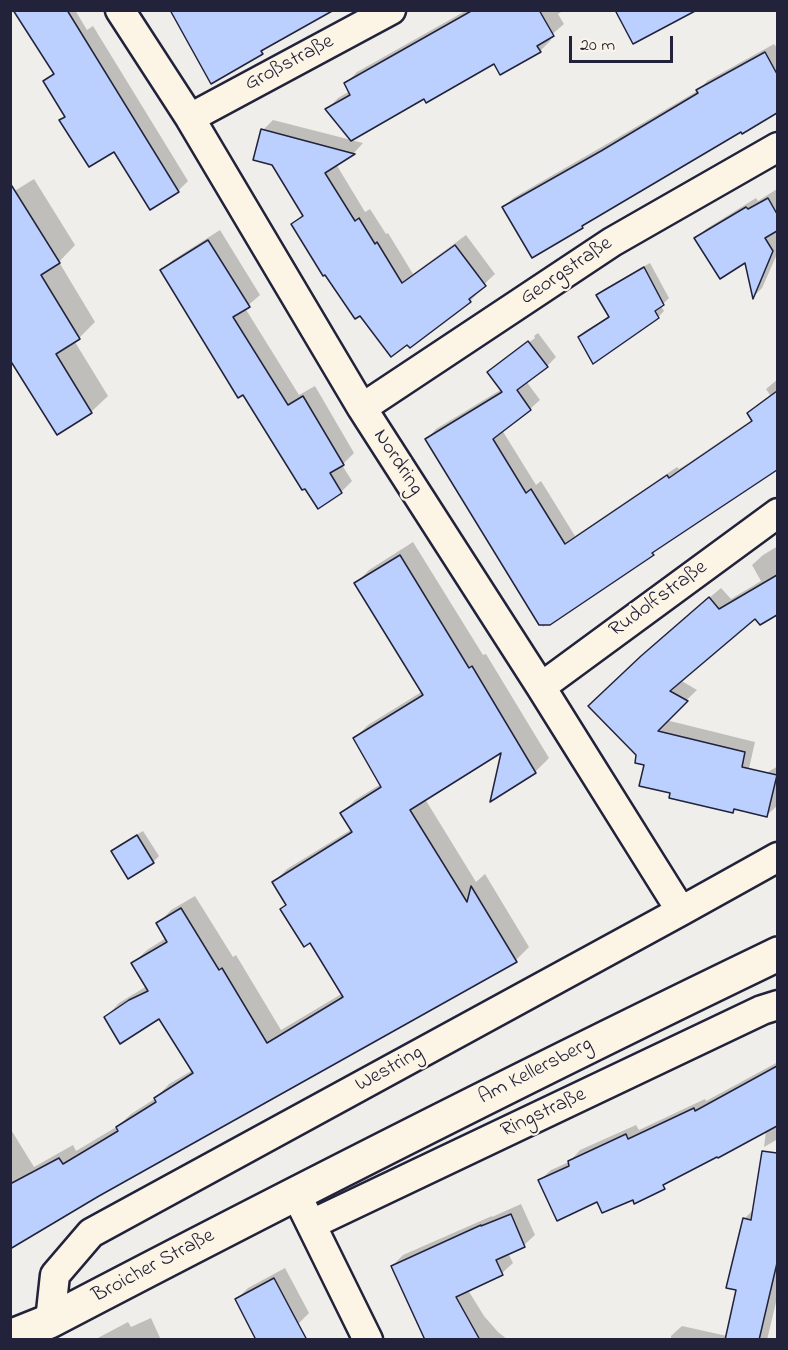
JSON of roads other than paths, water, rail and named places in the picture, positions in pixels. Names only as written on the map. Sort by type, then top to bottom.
[{"type":"main road","name":"Am Kellersberg","points":[[296,1192],[607,1036],[777,954]]},
{"type":"main road","name":"Broicher Straße","points":[[10,1337],[50,1321],[296,1192]]},
{"type":"street","name":"Nordring","points":[[120,10],[190,118],[363,408],[681,911]]},
{"type":"street","name":"Großstraße","points":[[190,118],[391,10]]},
{"type":"street","name":"Georgstraße","points":[[363,408],[612,242],[777,147]]},
{"type":"street","name":"Rudolfstraße","points":[[541,687],[777,513]]},
{"type":"street","name":"Westring","points":[[50,1321],[55,1275],[91,1233],[777,857]]},
{"type":"street","name":"Ringstraße","points":[[312,1224],[762,1010],[777,1005]]},
{"type":"street","points":[[296,1192],[368,1340]]}]
